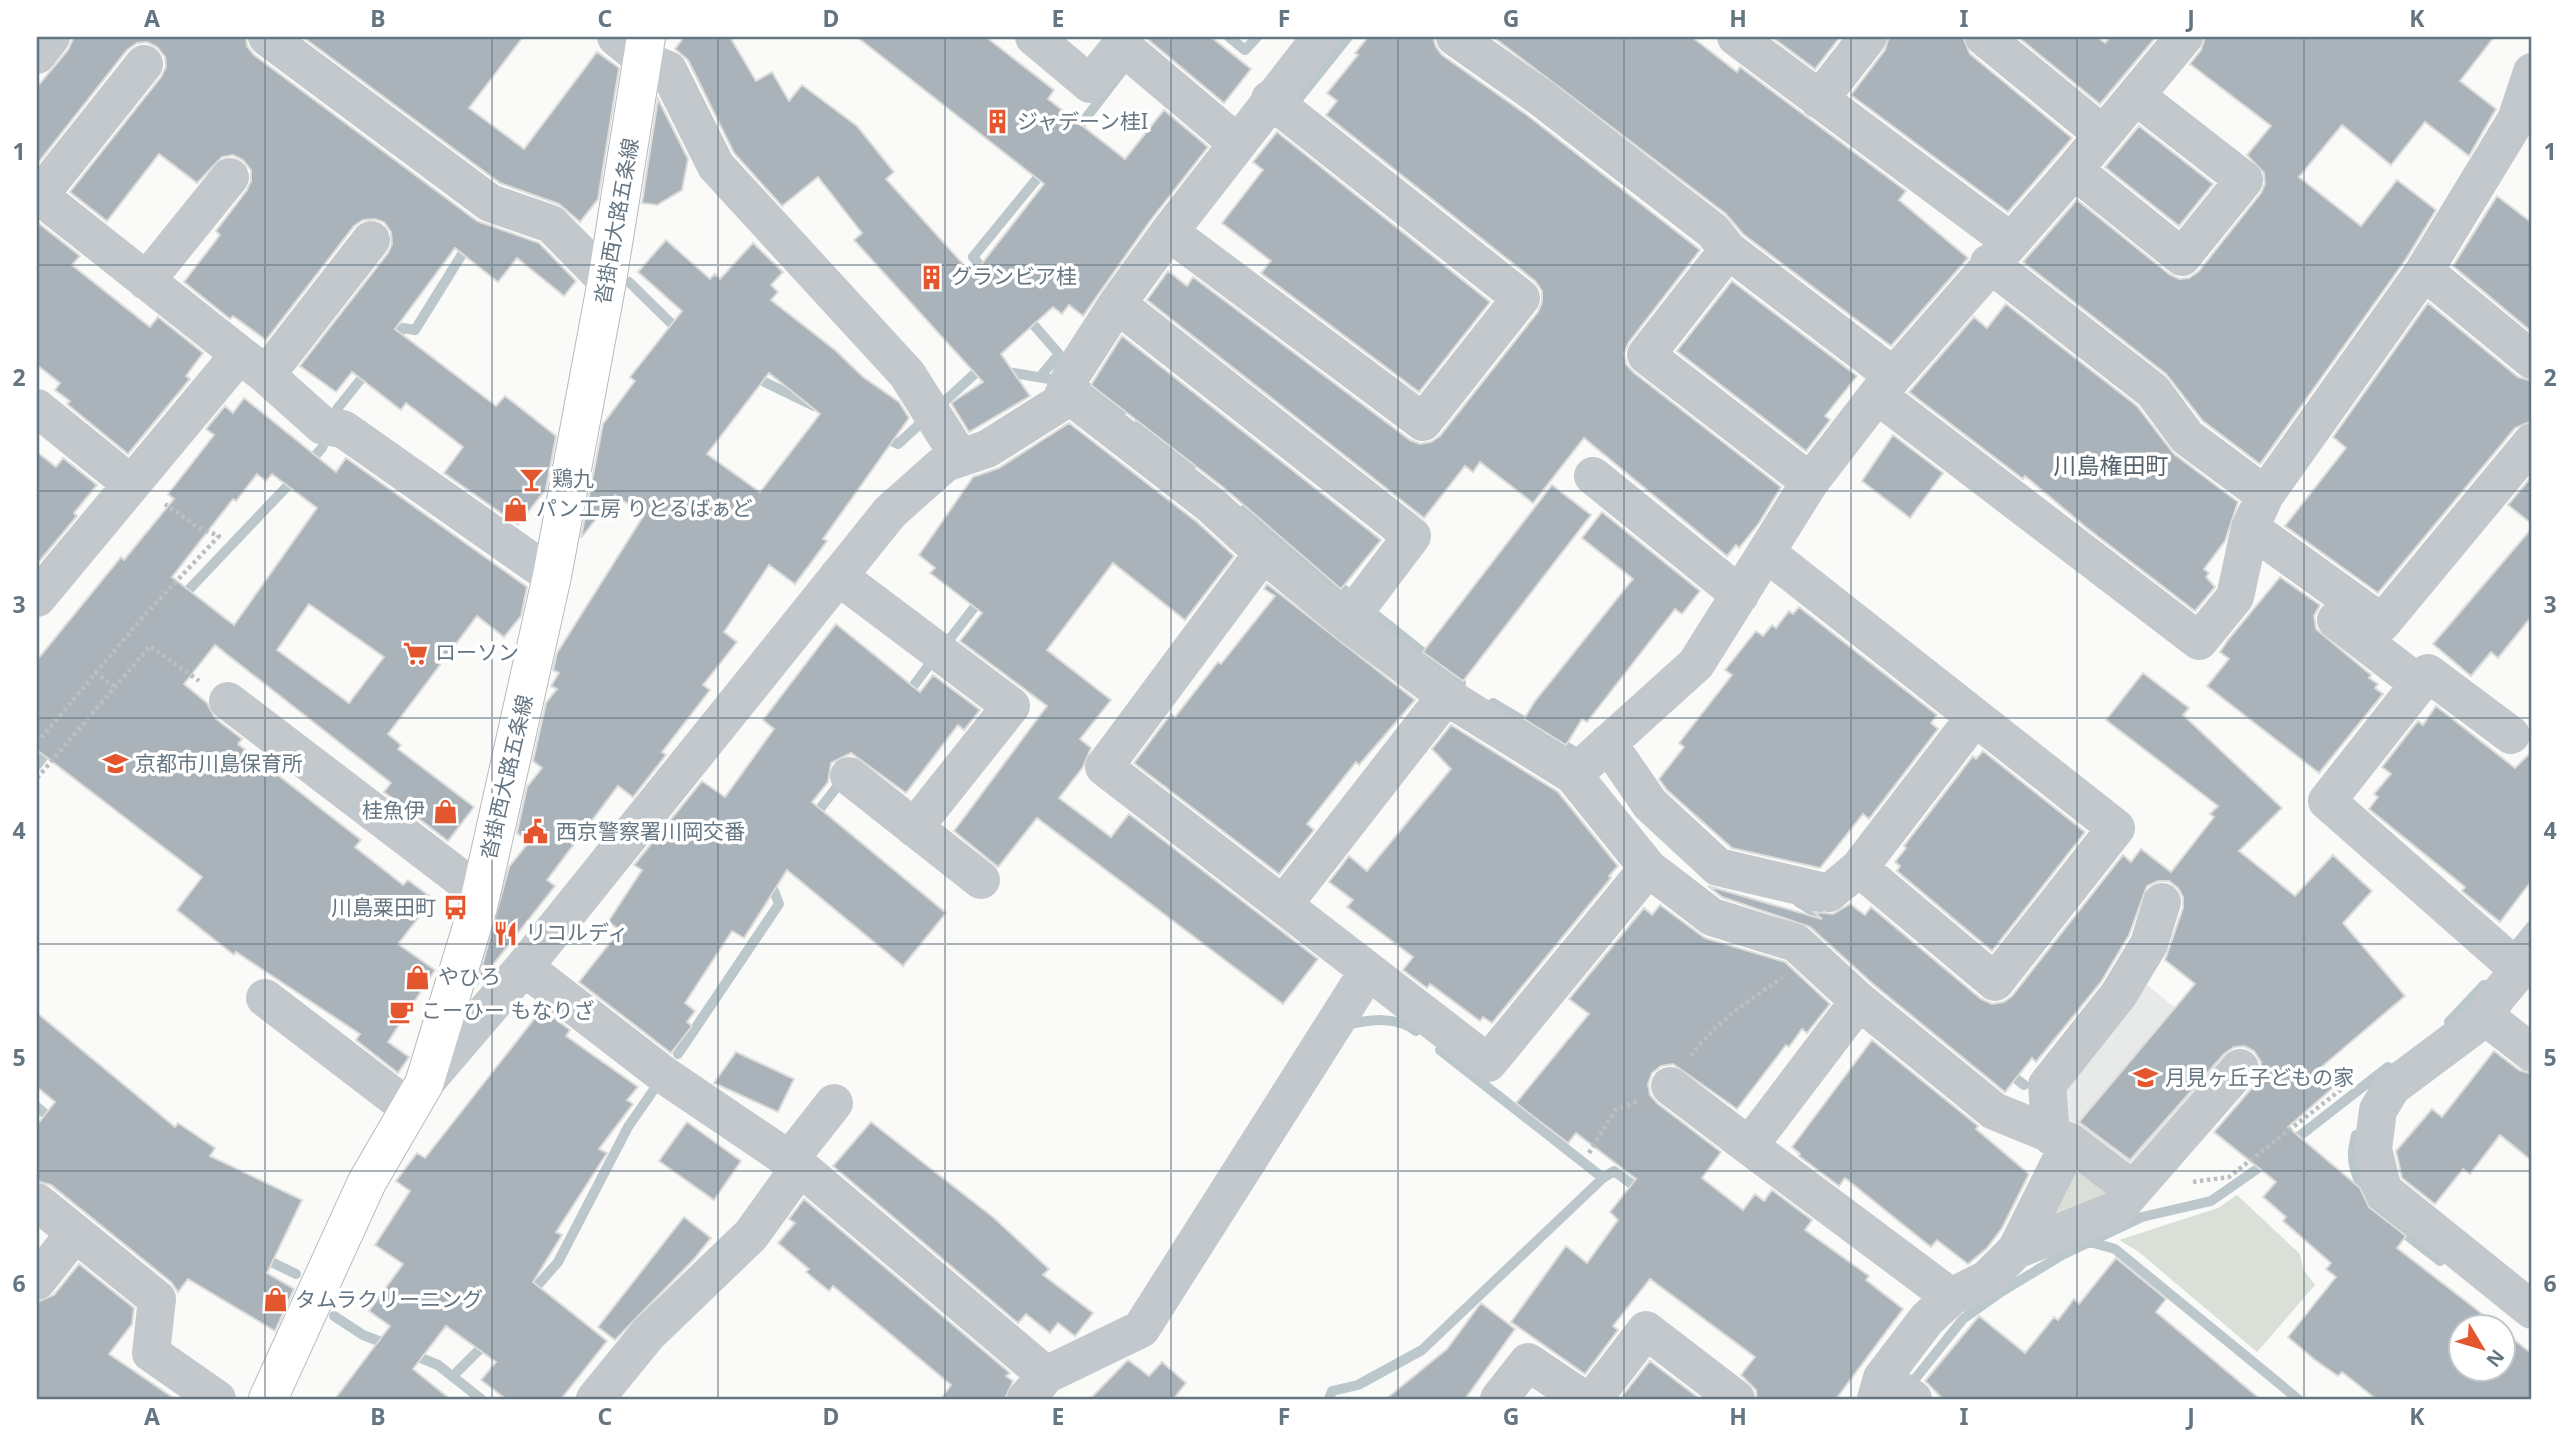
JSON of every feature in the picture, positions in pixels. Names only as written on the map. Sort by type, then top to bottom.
[{"type":"main road","name":"沓掛西大路五条線","points":[[268,1399],[367,1182],[417,1097],[481,894],[552,576],[607,281],[635,45]]},
{"type":"street","points":[[37,55],[51,37]]},
{"type":"street","points":[[267,37],[497,206],[551,224],[607,281]]},
{"type":"street","points":[[1034,37],[1090,84],[1121,45],[1237,143]]},
{"type":"street","points":[[1455,37],[1540,97],[1713,231],[1728,250],[1884,385],[2199,641],[2235,597],[2258,511],[2424,271],[2516,120],[2532,72]]},
{"type":"street","points":[[1736,37],[1819,100],[2000,252],[2153,391],[2187,436],[2258,511],[2382,623],[2532,444]]},
{"type":"street","points":[[1819,100],[1868,37]]},
{"type":"street","points":[[1984,37],[2101,134]]},
{"type":"street","points":[[1589,760],[1696,664],[1768,554],[1810,482],[1884,385],[2074,170],[2101,134],[2184,37]]},
{"type":"street","points":[[264,998],[417,1097],[890,512],[945,463],[998,443],[1060,403],[1068,383],[1117,304],[1270,99],[1310,40]]},
{"type":"street","points":[[635,45],[668,70],[716,166],[907,374],[960,458]]},
{"type":"street","points":[[145,64],[38,195],[333,427],[552,576]]},
{"type":"street","points":[[2074,170],[2182,257],[2244,180],[2136,96]]},
{"type":"street","points":[[1169,232],[1423,422],[1521,298],[1270,99]]},
{"type":"street","points":[[146,281],[230,177]]},
{"type":"street","points":[[37,598],[133,482],[253,365],[371,240]]},
{"type":"street","points":[[1728,250],[1646,355],[1810,482]]},
{"type":"street","points":[[2424,271],[2532,360]]},
{"type":"street","points":[[1117,304],[1412,537],[1355,612]]},
{"type":"street","points":[[1068,383],[1263,553],[1355,612],[1446,696],[1589,760],[1650,804],[1718,867],[1829,893],[1859,868],[1975,717]]},
{"type":"street","points":[[37,408],[133,482]]},
{"type":"street","points":[[1593,476],[1740,594]]},
{"type":"street","points":[[1263,553],[1104,767],[1488,1063],[1648,868]]},
{"type":"street","points":[[1768,554],[2116,828],[1995,982],[1859,868]]},
{"type":"street","points":[[838,576],[1011,706],[914,828]]},
{"type":"street","points":[[2336,620],[2419,684]]},
{"type":"street","points":[[2511,735],[2428,673],[2327,801],[2516,958],[2486,1017],[2392,1087],[2378,1110],[2373,1149],[2384,1190],[2532,1310]]},
{"type":"street","points":[[1283,905],[1446,696]]},
{"type":"street","points":[[228,701],[481,894]]},
{"type":"street","points":[[1589,760],[1648,868],[1712,917],[1796,943],[1858,1001],[1994,1111],[2061,1139],[2133,1189]]},
{"type":"street","points":[[849,776],[981,880]]},
{"type":"street","points":[[1913,1399],[1879,1389],[1927,1319],[1951,1297],[1987,1279],[2016,1250],[2061,1139],[2047,1085],[2119,994],[2149,944],[2162,902]]},
{"type":"street","points":[[524,967],[664,1075],[795,1163],[1036,1387],[1142,1329],[1368,971]]},
{"type":"street","points":[[1749,1146],[1858,1001]]},
{"type":"street","points":[[2486,1017],[2532,1053]]},
{"type":"street","points":[[2016,1250],[2116,1210],[2240,1068]]},
{"type":"street","points":[[1670,1086],[1951,1297]]},
{"type":"street","points":[[595,1399],[648,1334],[751,1235],[834,1103]]},
{"type":"street","points":[[37,1202],[157,1299],[151,1353],[217,1399]]},
{"type":"street","points":[[37,1281],[75,1233]]},
{"type":"street","points":[[1593,1399],[1646,1330],[1736,1399]]},
{"type":"street","points":[[1499,1399],[1528,1362],[1583,1399]]},
{"type":"path","points":[[37,743],[95,672],[219,536],[197,527],[133,482]]},
{"type":"path","points":[[37,778],[150,646],[228,701]]},
{"type":"path","points":[[95,672],[113,686]]},
{"type":"path","points":[[1589,1153],[1615,1111],[1670,1086],[1706,1035],[1738,1008],[1812,958]]},
{"type":"path","points":[[2188,1182],[2229,1177],[2357,1077]]},
{"type":"shaded area","name":"月見ヶ丘子どもの家","points":[[2145,983],[2236,1058],[2138,1176],[2069,1130],[2054,1099]]},
{"type":"shaded area","points":[[2081,1161],[2112,1185],[2106,1197],[2045,1223]]},
{"type":"shaded area","points":[[2237,1195],[2300,1254],[2303,1269],[2315,1285],[2257,1352],[2139,1252],[2119,1240],[2218,1208]]},
{"type":"building","points":[[74,37],[246,37],[247,46],[254,55],[477,221],[539,243],[576,281],[564,296],[517,258],[498,282],[455,248],[395,329],[496,406],[505,396],[556,436],[546,489],[518,525],[444,473],[463,447],[406,403],[401,410],[352,372],[336,392],[300,366],[388,253],[392,244],[391,232],[384,222],[375,219],[363,220],[354,226],[266,340],[233,316],[230,319],[184,282],[220,235],[216,231],[247,190],[251,181],[251,170],[243,160],[233,155],[222,157],[197,183],[159,154],[107,221],[70,192],[161,77],[166,67],[165,57],[157,47],[147,42],[137,43],[127,50],[37,164],[37,87],[68,50]]},
{"type":"building","points":[[303,37],[523,37],[469,108],[524,149],[597,52],[619,68],[598,199],[580,222],[559,204],[500,183]]},
{"type":"building","points":[[684,37],[730,37],[756,81],[772,72],[789,101],[802,85],[857,126],[894,172],[886,179],[973,275],[1044,184],[857,37],[986,37],[1054,90],[1048,99],[1125,159],[1164,110],[1208,147],[1150,221],[1083,316],[1069,305],[1062,314],[1053,307],[1001,354],[1030,396],[969,432],[951,403],[983,382],[854,240],[862,233],[818,177],[782,206],[734,153],[688,60],[675,49]]},
{"type":"building","points":[[1145,37],[1211,37],[1251,69],[1224,103]]},
{"type":"building","points":[[1368,37],[1433,37],[1442,55],[1527,115],[1700,250],[1629,342],[1624,353],[1626,364],[1633,372],[1781,487],[1759,523],[1739,548],[1736,545],[1727,556],[1584,438],[1533,503],[1480,462],[1473,472],[1465,466],[1424,518],[1147,300],[1168,271],[1187,286],[1193,277],[1410,440],[1420,444],[1431,442],[1440,436],[1538,312],[1542,291],[1535,281],[1326,115],[1337,101],[1327,93],[1358,55],[1355,53]]},
{"type":"building","points":[[1493,37],[1692,37],[1737,72],[1740,67],[1906,191],[1899,200],[1968,258],[1891,346],[1743,234],[1726,214]]},
{"type":"building","points":[[1772,37],[1840,37],[1815,69]]},
{"type":"building","points":[[1889,37],[1963,37],[1970,54],[2072,138],[2008,212],[1851,95],[1885,50]]},
{"type":"building","points":[[2018,37],[2097,37],[2105,43],[2110,37],[2156,37],[2100,104]]},
{"type":"building","points":[[2205,37],[2494,37],[2460,81],[2496,109],[2469,156],[2425,122],[2391,165],[2342,125],[2299,177],[2361,226],[2397,180],[2436,210],[2406,259],[2260,464],[2203,421],[2166,374],[2023,262],[2077,200],[2169,274],[2179,279],[2189,278],[2199,271],[2261,193],[2265,184],[2264,173],[2247,155],[2271,126],[2190,64],[2201,50]]},
{"type":"building","points":[[658,99],[688,159],[682,190],[657,205],[642,203]]},
{"type":"building","points":[[2139,126],[2213,184],[2179,226],[2105,167]]},
{"type":"building","points":[[1277,132],[1490,302],[1419,392],[1261,273],[1271,261],[1222,223],[1263,170],[1253,162]]},
{"type":"building","points":[[2497,196],[2532,223],[2532,332],[2453,266]]},
{"type":"building","points":[[37,222],[80,256],[72,265],[150,327],[158,317],[203,353],[186,376],[190,379],[128,454],[67,404],[70,401],[55,390],[60,383],[37,365]]},
{"type":"building","points":[[666,240],[710,279],[715,274],[720,279],[753,243],[783,272],[771,285],[778,292],[771,300],[835,350],[863,377],[899,402],[909,418],[823,539],[827,541],[795,584],[769,565],[724,632],[737,642],[703,685],[710,690],[662,752],[666,755],[633,797],[618,786],[547,880],[555,886],[477,985],[509,867],[529,842],[517,833],[527,787],[542,768],[533,761],[546,703],[557,689],[551,686],[559,673],[553,670],[557,653],[644,515],[615,495],[581,538],[603,424],[635,381],[630,377],[682,311],[638,272]],"holes":[[[769,373],[820,414],[760,492],[707,454]]]},
{"type":"building","points":[[1732,281],[1857,376],[1825,416],[1830,420],[1806,451],[1677,351]]},
{"type":"building","points":[[2428,303],[2518,377],[2532,381],[2532,421],[2515,428],[2378,593],[2285,526],[2346,448],[2333,437]]},
{"type":"building","points":[[2006,304],[2137,406],[2174,454],[2238,502],[2225,541],[2204,569],[2209,573],[2206,577],[2215,587],[2195,611],[2087,528],[2025,476],[2023,479],[1909,392],[1974,317],[1987,328]]},
{"type":"building","points":[[1122,336],[1381,540],[1341,589],[1224,488],[1091,385]]},
{"type":"building","points":[[244,398],[336,472],[346,458],[527,587],[521,616],[504,637],[477,616],[388,734],[401,745],[398,749],[474,807],[448,841],[384,792],[391,783],[215,645],[184,684],[207,703],[215,718],[242,739],[238,744],[361,840],[355,847],[403,885],[408,880],[433,899],[398,944],[435,970],[388,1042],[409,1057],[398,1073],[356,1040],[360,1034],[236,952],[234,955],[177,910],[202,877],[37,750],[37,660],[121,557],[124,560],[174,499],[168,494],[214,435],[206,429],[225,406],[233,413]],"holes":[[[257,474],[266,481],[272,474],[317,508],[234,625],[172,577],[233,499],[236,501]],[[309,604],[384,657],[349,703],[277,650]]]},
{"type":"building","points":[[1069,423],[1197,522],[1234,556],[1185,620],[1113,563],[1047,650],[1111,700],[1080,739],[1091,748],[1083,767],[1059,798],[1111,837],[1129,814],[1318,959],[1283,1004],[1037,818],[998,867],[954,831],[1047,706],[960,641],[982,613],[930,573],[935,568],[919,555],[973,477],[999,468]]},
{"type":"building","points":[[1893,435],[1943,473],[1910,518],[1862,481]]},
{"type":"building","points":[[37,452],[56,467],[63,458],[97,485],[74,513],[77,516],[37,564]]},
{"type":"building","points":[[2532,476],[2532,524],[2508,505]]},
{"type":"building","points":[[1552,485],[1591,515],[1463,681],[1423,652]]},
{"type":"building","points":[[1602,512],[1700,591],[1682,614],[1675,609],[1587,722],[1582,719],[1566,745],[1524,719],[1535,701],[1633,579],[1582,538]]},
{"type":"building","points":[[2532,528],[2532,616],[2498,658],[2491,652],[2471,676],[2433,644]]},
{"type":"building","points":[[2280,577],[2320,605],[2314,616],[2316,629],[2371,675],[2369,678],[2378,684],[2375,688],[2383,694],[2319,773],[2207,686],[2229,659],[2220,652],[2228,640]]},
{"type":"building","points":[[1267,584],[1415,700],[1359,765],[1356,762],[1307,824],[1314,830],[1279,874],[1134,763],[1171,714],[1175,717],[1275,596],[1264,589]]},
{"type":"building","points":[[1799,607],[1937,715],[1931,723],[1938,729],[1869,819],[1863,814],[1820,868],[1732,848],[1667,790],[1659,779],[1684,747],[1679,743],[1732,675],[1725,670],[1756,631],[1763,636],[1772,625],[1776,628],[1789,611],[1793,614]]},
{"type":"building","points":[[836,624],[920,692],[933,675],[980,710],[964,730],[958,725],[906,793],[851,753],[831,763],[828,782],[812,802],[946,913],[903,966],[787,870],[744,938],[732,931],[685,1003],[695,1011],[687,1022],[692,1026],[671,1053],[579,982],[620,930],[608,922],[642,870],[634,865],[702,781],[725,797],[774,729],[763,720]]},
{"type":"building","points":[[2143,673],[2189,708],[2183,715],[2282,808],[2239,851],[2295,896],[2333,855],[2372,891],[2343,923],[2405,996],[2319,1069],[2334,1087],[2288,1127],[2360,1188],[2369,1207],[2406,1236],[2397,1248],[2482,1314],[2446,1314],[2446,1384],[2516,1384],[2516,1341],[2532,1354],[2532,1399],[2376,1399],[2342,1372],[2338,1376],[2315,1360],[2288,1337],[2336,1277],[2326,1269],[2331,1263],[2283,1221],[2286,1217],[2263,1197],[2276,1182],[2214,1132],[2257,1082],[2261,1073],[2261,1062],[2254,1051],[2244,1046],[2234,1047],[2224,1054],[2130,1160],[2079,1122],[2195,984],[2165,960],[2183,908],[2183,897],[2178,888],[2169,881],[2158,881],[2147,886],[2129,935],[2101,982],[2036,1062],[2032,1058],[2005,1092],[1873,984],[1810,927],[1722,897],[1708,886],[1822,919],[1814,912],[1833,914],[1850,904],[1865,915],[1871,907],[1981,999],[1992,1004],[2004,1002],[2012,996],[2123,855],[2131,862],[2141,849],[2171,872],[2214,817],[2210,814],[2218,806],[2106,720]]},
{"type":"building","points":[[2436,706],[2515,768],[2532,751],[2532,880],[2500,922],[2462,891],[2465,887],[2369,809],[2378,797],[2374,794],[2391,774],[2382,767],[2418,721],[2423,725]]},
{"type":"building","points":[[1451,725],[1558,792],[1618,866],[1492,1023],[1483,1017],[1480,1021],[1430,984],[1427,988],[1403,970],[1413,957],[1347,907],[1353,900],[1329,882],[1349,856],[1367,871],[1451,769],[1432,749]]},
{"type":"building","points":[[1983,751],[2085,832],[1992,951],[1897,871],[1900,866],[1895,862],[1906,848],[1904,846],[1973,756],[1976,759]]},
{"type":"building","points":[[1660,905],[1705,938],[1785,962],[1830,1004],[1807,1033],[1802,1029],[1789,1047],[1786,1045],[1737,1109],[1673,1064],[1661,1066],[1652,1073],[1648,1084],[1650,1095],[1657,1103],[1721,1152],[1702,1178],[1743,1210],[1755,1194],[1764,1201],[1772,1190],[1812,1220],[1805,1230],[1869,1276],[1866,1280],[1903,1309],[1836,1399],[1757,1399],[1756,1390],[1741,1375],[1755,1357],[1650,1279],[1613,1326],[1618,1330],[1585,1374],[1511,1322],[1566,1246],[1587,1263],[1618,1220],[1610,1212],[1636,1179],[1576,1133],[1568,1143],[1516,1103],[1589,1014],[1569,999],[1644,908],[1652,915]]},
{"type":"building","points":[[542,1009],[570,1030],[566,1036],[638,1087],[627,1100],[633,1104],[599,1149],[607,1153],[556,1232],[562,1235],[533,1282],[607,1341],[561,1399],[506,1399],[481,1380],[496,1362],[446,1326],[413,1369],[450,1399],[335,1399],[390,1326],[369,1311],[403,1264],[375,1245],[410,1191],[396,1181],[417,1153],[425,1158]]},
{"type":"building","points":[[37,1013],[175,1127],[178,1123],[215,1148],[210,1156],[302,1200],[267,1273],[294,1289],[275,1331],[188,1279],[178,1292],[171,1282],[51,1185],[37,1181],[37,1125],[55,1102],[37,1087]]},
{"type":"building","points":[[1872,1040],[1978,1126],[1976,1129],[2029,1174],[2002,1228],[1987,1248],[1968,1264],[1937,1240],[1931,1247],[1845,1178],[1839,1186],[1799,1156],[1792,1147]]},
{"type":"building","points":[[2494,1051],[2519,1070],[2532,1074],[2532,1161],[2500,1135],[2470,1174],[2463,1169],[2435,1204],[2402,1178],[2396,1151],[2432,1109],[2442,1117]]},
{"type":"building","points":[[736,1052],[794,1079],[778,1112],[714,1083]]},
{"type":"building","points":[[687,1122],[741,1161],[714,1200],[659,1161]]},
{"type":"building","points":[[871,1122],[994,1218],[1049,1269],[1043,1275],[1093,1313],[1075,1336],[1058,1323],[1050,1333],[1026,1314],[1018,1323],[833,1166]]},
{"type":"building","points":[[804,1199],[1010,1373],[1006,1376],[1013,1381],[1005,1399],[941,1399],[951,1385],[833,1286],[829,1291],[806,1272],[809,1269],[778,1243],[795,1223],[789,1219]]},
{"type":"building","points":[[684,1217],[711,1238],[615,1340],[598,1327]]},
{"type":"building","points":[[2116,1258],[2166,1299],[2156,1312],[2260,1399],[1943,1399],[1925,1381],[1979,1316],[2025,1353],[2054,1317],[2058,1320],[2074,1299],[2079,1304]]},
{"type":"building","points":[[79,1264],[134,1308],[132,1324],[109,1354],[175,1399],[37,1399],[37,1302],[54,1295]]},
{"type":"building","points":[[1481,1303],[1515,1329],[1465,1399],[1386,1399],[1447,1349]]},
{"type":"building","points":[[1128,1360],[1149,1376],[1162,1362],[1186,1383],[1175,1397],[1177,1399],[1090,1399]]},
{"type":"building","points":[[1650,1361],[1700,1399],[1620,1399]]},
{"type":"waterway","points":[[1229,37],[1245,50],[1257,37]]},
{"type":"waterway","points":[[1296,102],[1348,37]]},
{"type":"waterway","points":[[1072,136],[1126,66]]},
{"type":"waterway","points":[[989,276],[973,257],[1044,170]]},
{"type":"waterway","points":[[391,343],[403,328],[415,330],[469,243]]},
{"type":"waterway","points":[[629,282],[680,332]]},
{"type":"waterway","points":[[1026,316],[1059,354],[1040,377]]},
{"type":"waterway","points":[[880,436],[898,444],[981,368],[986,368]]},
{"type":"waterway","points":[[307,465],[322,448],[337,409],[369,369]]},
{"type":"waterway","points":[[1002,371],[1061,381]]},
{"type":"waterway","points":[[750,375],[814,406]]},
{"type":"waterway","points":[[1087,387],[1125,409]]},
{"type":"waterway","points":[[1140,422],[1191,466]]},
{"type":"waterway","points":[[179,600],[296,477]]},
{"type":"waterway","points":[[1244,510],[1461,683]]},
{"type":"waterway","points":[[949,640],[983,596]]},
{"type":"waterway","points":[[906,696],[929,665]]},
{"type":"waterway","points":[[1493,703],[1584,757]]},
{"type":"waterway","points":[[37,765],[51,747]]},
{"type":"waterway","points":[[812,819],[843,779]]},
{"type":"waterway","points":[[678,1054],[779,904],[771,883],[773,879]]},
{"type":"waterway","points":[[1798,902],[1829,921]]},
{"type":"waterway","points":[[2511,951],[2532,925]]},
{"type":"waterway","points":[[2449,1022],[2484,985]]},
{"type":"waterway","points":[[1345,1025],[1372,1020],[1391,1021],[1416,1031]]},
{"type":"waterway","points":[[1440,1050],[1603,1178]]},
{"type":"waterway","points":[[2288,1145],[2388,1067]]},
{"type":"waterway","points":[[2004,1069],[2024,1085]]},
{"type":"waterway","points":[[530,1294],[558,1262],[628,1127],[655,1088]]},
{"type":"waterway","points":[[37,1107],[55,1122]]},
{"type":"waterway","points":[[2356,1135],[2353,1157],[2363,1189],[2399,1229],[2440,1261]]},
{"type":"waterway","points":[[1907,1389],[1963,1319],[2001,1292],[2062,1255],[2142,1217],[2211,1201],[2270,1160]]},
{"type":"waterway","points":[[1329,1399],[1332,1391],[1358,1385],[1422,1350],[1603,1178],[1614,1171],[1641,1191]]},
{"type":"waterway","points":[[2090,1242],[2115,1249],[2298,1399]]},
{"type":"waterway","points":[[261,1257],[296,1274]]},
{"type":"waterway","points":[[334,1316],[363,1335],[389,1345]]},
{"type":"waterway","points":[[454,1375],[489,1340]]},
{"type":"waterway","points":[[411,1354],[438,1365],[481,1399]]},
{"type":"place","name":"ジャデーン桂I","points":[[997,122]]},
{"type":"place","name":"グランビア桂","points":[[931,277]]},
{"type":"place","name":"鶏九","points":[[532,479]]},
{"type":"place","name":"パン工房 りとるばぁど","points":[[516,509]]},
{"type":"place","name":"ローソン","points":[[415,653]]},
{"type":"place","name":"京都市川島保育所","points":[[115,764]]},
{"type":"place","name":"桂魚伊","points":[[445,811]]},
{"type":"place","name":"西京警察署川岡交番","points":[[536,832]]},
{"type":"place","name":"川島粟田町","points":[[456,908]]},
{"type":"place","name":"リコルディ","points":[[505,933]]},
{"type":"place","name":"やひろ","points":[[418,977]]},
{"type":"place","name":"こーひー もなりざ","points":[[401,1011]]},
{"type":"place","name":"月見ヶ丘子どもの家","points":[[2145,1078]]},
{"type":"place","name":"タムラクリーニング","points":[[275,1300]]},
{"type":"district","name":"川島権田町","points":[[2111,466]]}]
